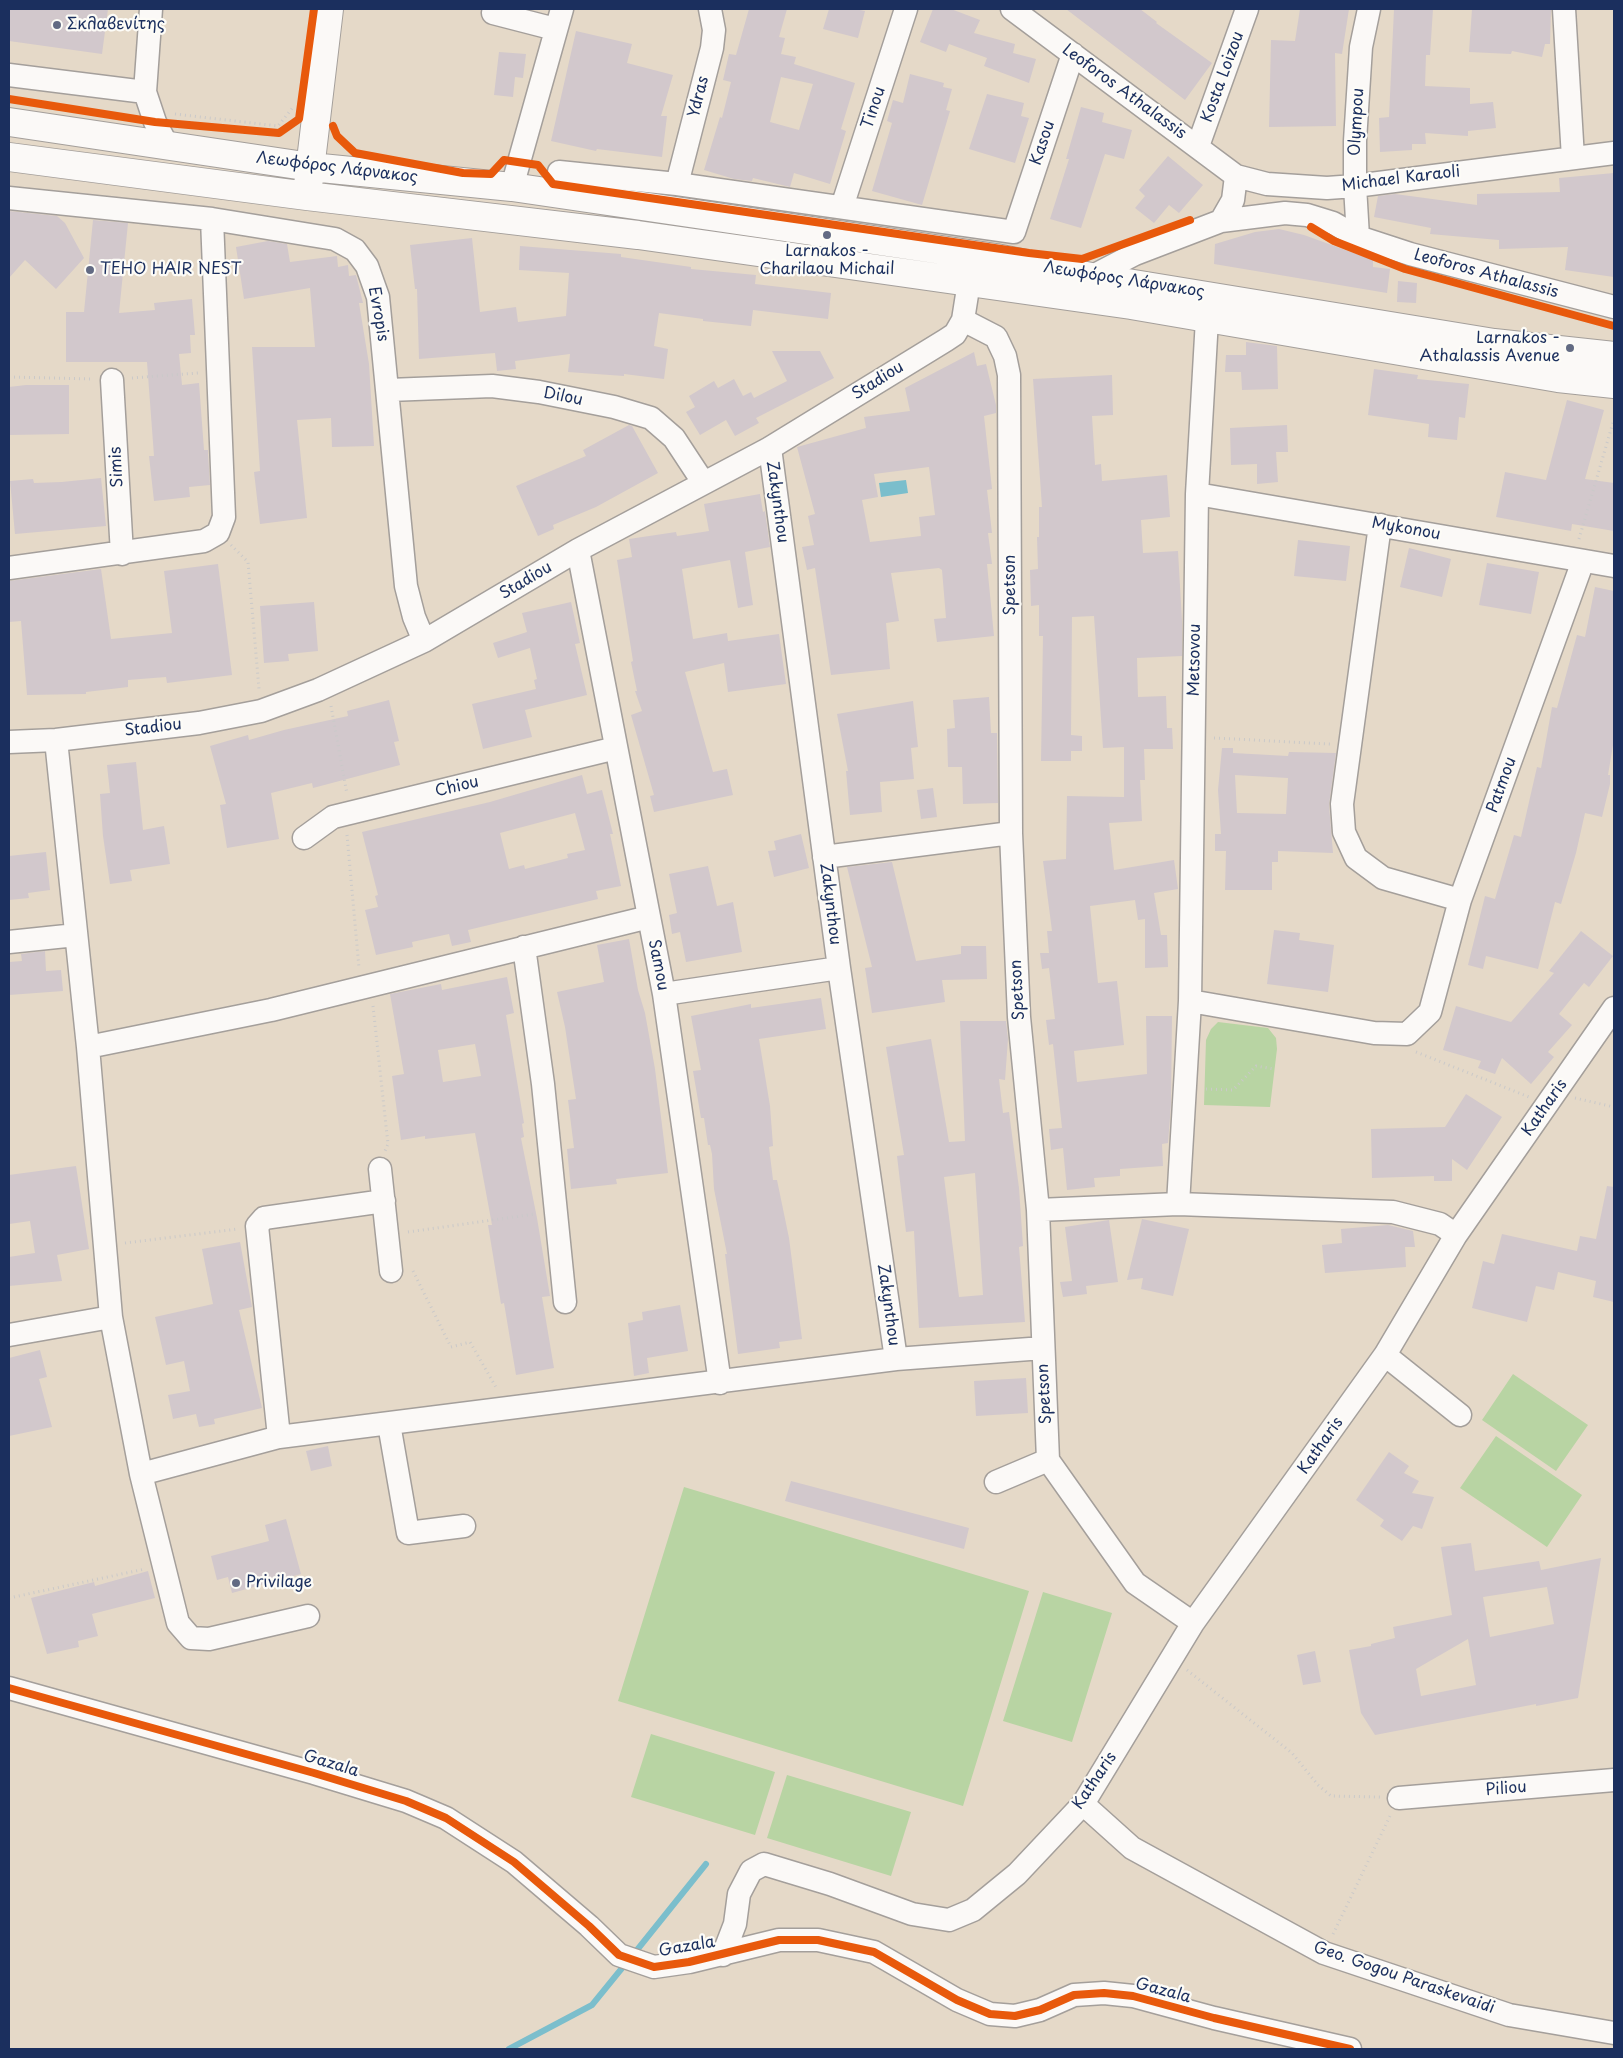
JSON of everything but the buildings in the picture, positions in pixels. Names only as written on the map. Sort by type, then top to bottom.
[{"type":"main road","points":[[307,196],[329,9]]},
{"type":"main road","name":"Λεωφόρος Λάρνακος","points":[[9,122],[311,167],[512,187],[996,258],[1090,277],[1494,343],[1614,356]]},
{"type":"main road","name":"Λεωφόρος Λάρνακος","points":[[9,157],[307,196],[638,236],[1131,305],[1558,378],[1614,384]]},
{"type":"street","points":[[151,9],[148,102],[167,145]]},
{"type":"street","name":"Ydras","points":[[677,184],[712,48],[714,30],[710,9]]},
{"type":"street","name":"Tinou","points":[[842,208],[906,9]]},
{"type":"street","name":"Leoforos Athalassis","points":[[1012,9],[1236,176]]},
{"type":"street","name":"Kosta Loizou","points":[[1198,146],[1248,9]]},
{"type":"street","name":"Olympou","points":[[1358,236],[1355,186],[1361,47],[1369,9]]},
{"type":"street","points":[[1564,9],[1573,158]]},
{"type":"street","points":[[493,13],[558,19],[512,187]]},
{"type":"street","name":"Kasou","points":[[842,208],[1014,232],[1073,54]]},
{"type":"street","points":[[9,74],[148,102]]},
{"type":"street","name":"Michael Karaoli","points":[[1236,176],[1266,184],[1327,188],[1614,153]]},
{"type":"street","points":[[559,172],[677,184],[842,208]]},
{"type":"street","points":[[1221,221],[1233,200],[1236,176]]},
{"type":"street","name":"Evropis","points":[[9,198],[212,219],[335,239],[355,250],[367,266],[378,297],[389,390],[406,586],[414,617],[424,641]]},
{"type":"street","points":[[1090,277],[1135,254],[1221,221],[1285,213],[1307,215],[1332,223],[1358,236]]},
{"type":"street","points":[[9,568],[122,554],[204,541],[218,533],[224,517],[212,219]]},
{"type":"street","name":"Leoforos Athalassis","points":[[1358,236],[1410,254],[1614,307]]},
{"type":"street","points":[[963,320],[968,282]]},
{"type":"street","name":"Metsovou","points":[[1178,1204],[1190,1001],[1197,494],[1207,319]]},
{"type":"street","name":"Stadiou","points":[[9,742],[56,740],[199,723],[261,711],[328,686],[424,641],[578,550],[770,448],[946,340],[955,334],[963,320]]},
{"type":"street","name":"Spetson","points":[[963,320],[996,337],[1005,356],[1010,375],[1011,833],[1019,1017],[1038,1210],[1048,1460]]},
{"type":"street","name":"Simis","points":[[112,380],[122,554]]},
{"type":"street","name":"Dilou","points":[[389,390],[492,386],[540,392],[614,407],[652,418],[674,438],[703,482]]},
{"type":"street","name":"Zakynthou","points":[[770,448],[839,968],[896,1359]]},
{"type":"street","name":"Mykonou","points":[[1197,494],[1614,566]]},
{"type":"street","points":[[1380,525],[1342,804],[1344,832],[1356,858],[1383,878],[1460,900]]},
{"type":"street","name":"Samou","points":[[578,550],[664,994],[720,1383]]},
{"type":"street","name":"Patmou","points":[[1407,1034],[1430,1012],[1460,900],[1578,560]]},
{"type":"street","points":[[56,740],[88,1047],[111,1317],[140,1474],[178,1622],[191,1638],[209,1639],[308,1616]]},
{"type":"street","name":"Chiou","points":[[304,838],[333,817],[616,748]]},
{"type":"street","points":[[824,857],[1011,833]]},
{"type":"street","points":[[88,1047],[197,1026],[366,987],[649,917]]},
{"type":"street","points":[[9,942],[76,935]]},
{"type":"street","points":[[524,947],[543,1084],[565,1302]]},
{"type":"street","points":[[664,994],[839,968]]},
{"type":"street","points":[[1190,1001],[1374,1033],[1407,1034]]},
{"type":"street","name":"Katharis","points":[[722,1955],[735,1924],[739,1894],[751,1870],[764,1864],[830,1884],[912,1914],[949,1920],[974,1910],[1016,1874],[1083,1804],[1173,1659],[1193,1623],[1385,1355],[1456,1235],[1614,1008]]},
{"type":"street","points":[[380,1169],[391,1271]]},
{"type":"street","points":[[279,1437],[257,1226],[264,1218],[384,1201]]},
{"type":"street","points":[[1038,1210],[1178,1204],[1393,1212],[1440,1224],[1456,1235]]},
{"type":"street","points":[[9,1335],[111,1317]]},
{"type":"street","points":[[140,1474],[279,1437],[720,1383],[896,1359],[1043,1348]]},
{"type":"street","points":[[1385,1355],[1460,1415]]},
{"type":"street","points":[[389,1424],[408,1533],[464,1526]]},
{"type":"street","points":[[996,1482],[1048,1460],[1135,1583],[1193,1623]]},
{"type":"street","name":"Gazala","points":[[9,1688],[314,1773],[406,1802],[446,1818],[514,1862],[589,1926],[619,1955],[654,1967],[722,1955],[780,1940],[818,1940],[874,1952],[957,2000],[990,2014],[1015,2016],[1040,2010],[1074,1995],[1104,1992],[1133,1996],[1214,2018],[1350,2049]]},
{"type":"street","name":"Piliou","points":[[1399,1798],[1614,1780]]},
{"type":"street","name":"Geo. Gogou Paraskevaidi","points":[[1083,1804],[1132,1848],[1324,1953],[1509,2015],[1614,2033]]},
{"type":"path","points":[[148,102],[278,126],[299,105]]},
{"type":"path","points":[[193,125],[279,133],[292,124]]},
{"type":"path","points":[[9,377],[112,380],[218,371]]},
{"type":"path","points":[[1578,560],[1614,419]]},
{"type":"path","points":[[218,533],[248,562],[261,711]]},
{"type":"path","points":[[328,686],[348,813],[366,987],[388,1144],[380,1169]]},
{"type":"path","points":[[1194,737],[1350,746]]},
{"type":"path","points":[[1407,1034],[1414,1051],[1551,1099],[1614,1107]]},
{"type":"path","points":[[1185,1087],[1233,1090],[1256,1066],[1274,1068]]},
{"type":"path","points":[[387,1235],[556,1211]]},
{"type":"path","points":[[105,1246],[257,1226]]},
{"type":"path","points":[[391,1271],[412,1270],[451,1347],[470,1342],[509,1409]]},
{"type":"path","points":[[9,1598],[163,1565]]},
{"type":"path","points":[[1173,1659],[1292,1753],[1318,1785],[1331,1796],[1399,1798],[1324,1953]]},
{"type":"green space","points":[[1218,1022],[1268,1028],[1276,1038],[1277,1049],[1270,1107],[1204,1105],[1206,1040],[1211,1029]]},
{"type":"green space","points":[[1513,1374],[1588,1425],[1556,1471],[1482,1420]]},
{"type":"green space","points":[[1496,1436],[1582,1495],[1547,1547],[1460,1488]]},
{"type":"green space","points":[[684,1487],[1029,1591],[963,1806],[618,1701]]},
{"type":"green space","points":[[1043,1592],[1112,1613],[1072,1742],[1003,1721]]},
{"type":"green space","points":[[651,1734],[775,1772],[755,1835],[631,1797]]},
{"type":"green space","points":[[787,1775],[911,1812],[891,1876],[767,1838]]},
{"type":"water","points":[[906,480],[908,493],[881,497],[879,483]]},
{"type":"waterway","points":[[633,1955],[706,1864]]},
{"type":"waterway","points":[[509,2049],[592,2005],[627,1962]]},
{"type":"cycle path","points":[[9,99],[155,122],[279,133],[299,119],[314,9]]},
{"type":"cycle path","points":[[333,126],[337,136],[355,153],[463,173],[491,174],[504,160],[538,165],[553,184],[1082,259],[1190,220]]},
{"type":"cycle path","points":[[1311,227],[1334,241],[1405,269],[1614,326]]},
{"type":"cycle path","points":[[9,1688],[314,1773],[406,1801],[446,1818],[514,1862],[589,1926],[619,1955],[654,1967],[689,1962],[779,1940],[818,1940],[874,1952],[957,2000],[990,2014],[1015,2016],[1040,2010],[1074,1995],[1104,1993],[1133,1996],[1214,2018],[1350,2049]]},
{"type":"place","name":"Σκλαβενίτης","points":[[57,25]]},
{"type":"place","name":"Larnakos - Charilaou Michail","points":[[827,235]]},
{"type":"place","name":"TEHO HAIR NEST","points":[[90,270]]},
{"type":"place","name":"Larnakos - Athalassis Avenue","points":[[1570,348]]},
{"type":"place","name":"Privilage","points":[[236,1583]]}]
